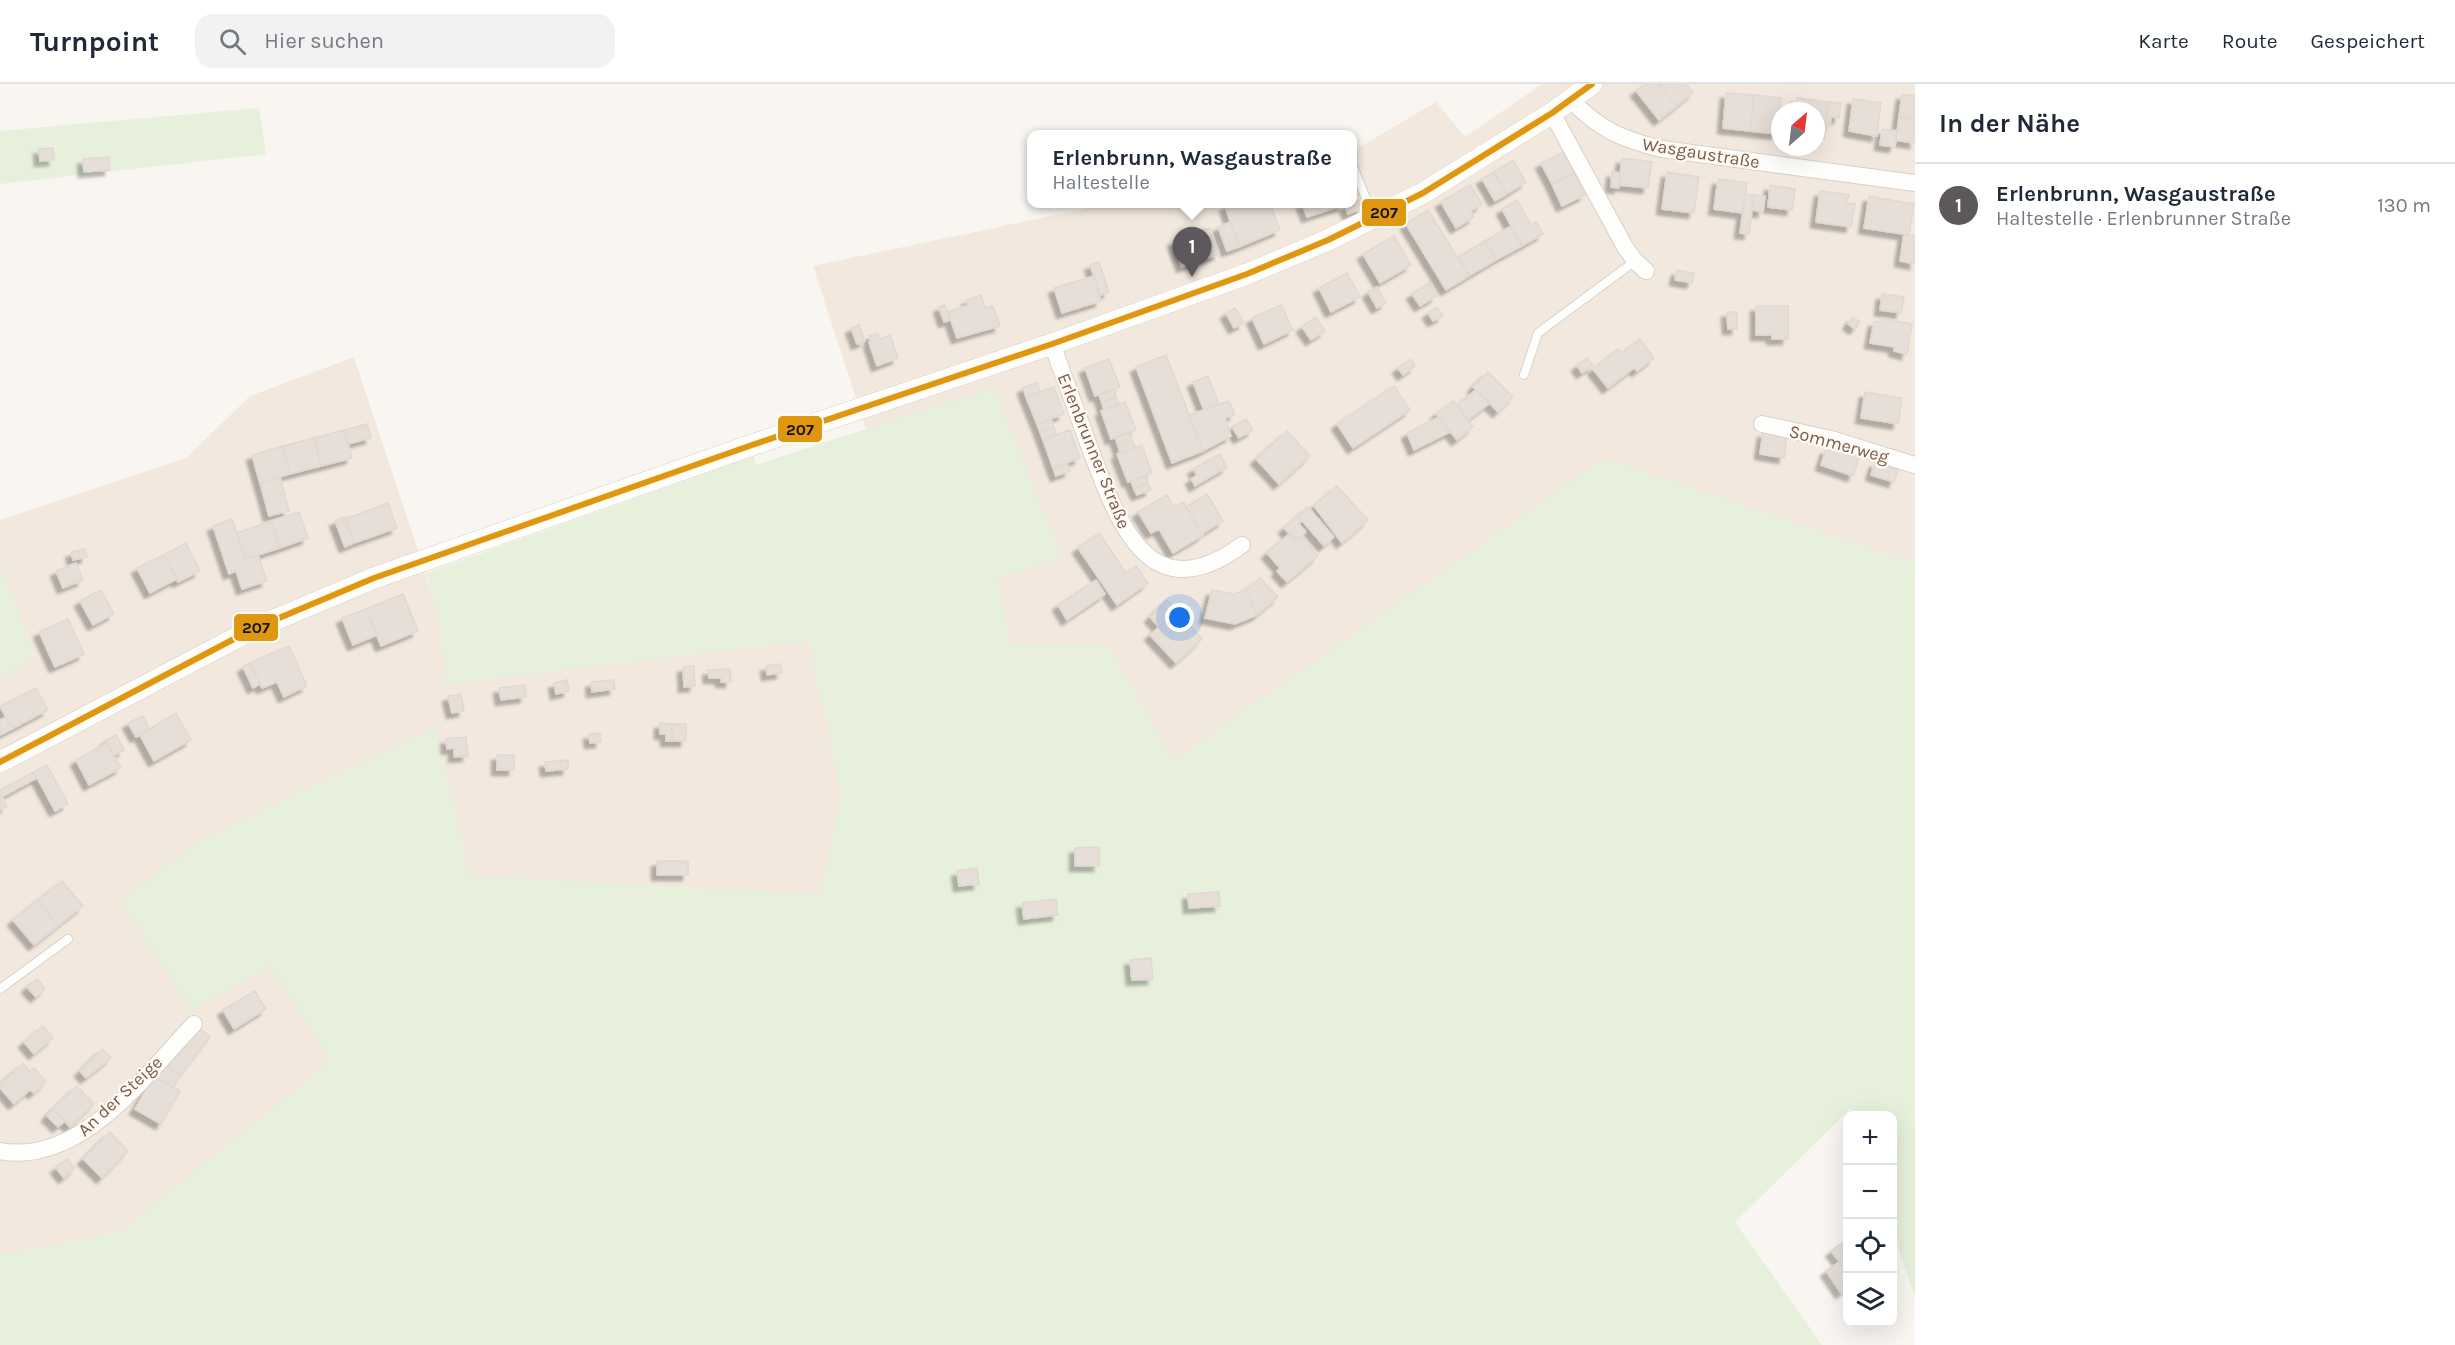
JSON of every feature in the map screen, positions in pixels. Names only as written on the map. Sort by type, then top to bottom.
[{"type":"street","points":[[0,762],[234,638],[374,578],[708,460],[1052,344],[1246,274],[1374,218],[1423,193],[1552,113],[1592,84]]},
{"type":"street","name":"Wasgaustraße","points":[[1571,100],[1605,130],[1628,141],[1662,149],[1915,183]]},
{"type":"street","points":[[1552,113],[1640,266]]},
{"type":"street","name":"Erlenbrunner Straße","points":[[1052,344],[1103,483],[1132,541],[1156,561],[1173,568],[1191,570],[1222,559],[1242,545]]},
{"type":"street","name":"Sommerweg","points":[[1762,424],[1831,440],[1915,465]]},
{"type":"street","name":"An der Steige","points":[[0,1151],[33,1152],[76,1138],[111,1109],[194,1024]]},
{"type":"lane","points":[[1357,170],[1374,218]]},
{"type":"lane","points":[[1524,375],[1538,333],[1640,266]]},
{"type":"lane","points":[[0,989],[68,939]]},
{"type":"shaded area","points":[[1542,84],[1915,84],[1915,564],[1605,458],[1173,761],[1108,645],[1011,646],[997,579],[1061,557],[994,388],[866,429],[813,266],[1089,208],[1357,208],[1357,149],[1436,102],[1465,137]]},
{"type":"shaded area","points":[[354,357],[437,608],[446,684],[809,641],[841,793],[820,895],[470,876],[435,728],[196,843],[331,1061],[122,1231],[0,1255],[0,678],[35,654],[0,566],[0,520],[186,458],[250,396]]},
{"type":"green space","points":[[259,108],[266,154],[0,184],[0,131]]},
{"type":"green space","points":[[994,387],[1061,557],[997,579],[1011,645],[1108,645],[1173,761],[1605,458],[1915,564],[1915,1298],[1897,1243],[1897,1111],[1852,1111],[1851,1108],[1843,1111],[1843,1116],[1735,1222],[1822,1345],[0,1345],[0,1255],[122,1231],[331,1061],[271,967],[192,1010],[120,900],[196,843],[435,728],[470,876],[820,894],[841,793],[809,641],[446,684],[437,608],[426,573],[754,456],[756,465]]},
{"type":"green space","points":[[0,566],[35,654],[0,678]]},
{"type":"building","points":[[1645,84],[1658,84],[1677,106],[1659,120],[1636,91]]},
{"type":"building","points":[[1658,84],[1686,84],[1693,93],[1677,106]]},
{"type":"building","points":[[1726,93],[1754,95],[1750,131],[1723,128]]},
{"type":"building","points":[[1902,94],[1915,96],[1915,119],[1899,117]]},
{"type":"building","points":[[1754,95],[1781,98],[1781,102],[1771,102],[1771,133],[1750,131]]},
{"type":"building","points":[[1797,98],[1828,102],[1825,130],[1825,102],[1796,102]]},
{"type":"building","points":[[1853,99],[1881,103],[1877,136],[1849,131]]},
{"type":"building","points":[[1828,102],[1841,103],[1839,118],[1831,117],[1830,126],[1825,126]]},
{"type":"building","points":[[1899,117],[1915,119],[1915,143],[1896,140]]},
{"type":"building","points":[[1882,129],[1897,131],[1895,147],[1880,145]]},
{"type":"building","points":[[53,148],[54,160],[40,161],[39,149]]},
{"type":"building","points":[[1564,152],[1574,173],[1552,184],[1541,163]]},
{"type":"building","points":[[109,157],[110,170],[84,172],[83,159]]},
{"type":"building","points":[[1622,158],[1652,162],[1648,188],[1619,185]]},
{"type":"building","points":[[1513,160],[1526,182],[1507,194],[1494,172]]},
{"type":"building","points":[[1494,172],[1507,194],[1495,201],[1482,179]]},
{"type":"building","points":[[1612,172],[1620,173],[1619,188],[1611,187]]},
{"type":"building","points":[[1667,172],[1699,177],[1694,213],[1662,209]]},
{"type":"building","points":[[1574,173],[1585,195],[1562,206],[1552,184]]},
{"type":"building","points":[[1718,179],[1747,183],[1742,213],[1714,209]]},
{"type":"building","points":[[1470,185],[1482,204],[1471,211],[1474,217],[1456,228],[1441,202]]},
{"type":"building","points":[[1770,185],[1795,189],[1792,210],[1768,207]]},
{"type":"building","points":[[1820,191],[1849,195],[1847,203],[1855,204],[1851,227],[1816,222]]},
{"type":"building","points":[[1745,194],[1754,195],[1749,234],[1740,233]]},
{"type":"building","points":[[1754,195],[1765,196],[1763,212],[1752,210]]},
{"type":"building","points":[[1869,196],[1914,204],[1909,235],[1864,228]]},
{"type":"building","points":[[1359,200],[1363,208],[1348,214],[1346,208],[1357,208]]},
{"type":"building","points":[[1517,200],[1531,225],[1536,222],[1543,234],[1522,246],[1502,209]]},
{"type":"building","points":[[1226,208],[1272,208],[1280,230],[1239,247]]},
{"type":"building","points":[[1304,208],[1335,208],[1307,217]]},
{"type":"building","points":[[1428,210],[1469,276],[1446,290],[1406,224]]},
{"type":"building","points":[[1230,222],[1239,247],[1227,251],[1218,227]]},
{"type":"building","points":[[1511,226],[1522,246],[1496,260],[1485,241]]},
{"type":"building","points":[[1210,228],[1219,254],[1182,267],[1173,241]]},
{"type":"building","points":[[1904,234],[1915,236],[1915,264],[1900,261]]},
{"type":"building","points":[[1394,236],[1411,265],[1380,283],[1363,254]]},
{"type":"building","points":[[1485,241],[1496,260],[1469,276],[1458,257]]},
{"type":"building","points":[[1099,262],[1109,292],[1100,295],[1090,265]]},
{"type":"building","points":[[1677,270],[1694,273],[1692,283],[1675,280]]},
{"type":"building","points":[[1347,273],[1360,297],[1331,312],[1319,288]]},
{"type":"building","points":[[1094,276],[1101,301],[1062,313],[1054,288]]},
{"type":"building","points":[[1429,283],[1437,296],[1420,306],[1412,294]]},
{"type":"building","points":[[1377,287],[1386,303],[1377,308],[1368,292]]},
{"type":"building","points":[[1882,294],[1904,297],[1901,313],[1880,310]]},
{"type":"building","points":[[981,295],[985,308],[993,306],[1000,326],[957,338],[948,312],[968,305],[967,300]]},
{"type":"building","points":[[945,305],[950,320],[944,322],[939,307]]},
{"type":"building","points":[[1281,305],[1293,330],[1264,344],[1252,318]]},
{"type":"building","points":[[1756,306],[1788,306],[1788,339],[1772,339],[1772,335],[1756,335]]},
{"type":"building","points":[[1437,307],[1443,316],[1433,321],[1428,313]]},
{"type":"building","points":[[1235,308],[1244,323],[1234,328],[1226,313]]},
{"type":"building","points":[[1727,312],[1737,312],[1737,329],[1728,329]]},
{"type":"building","points":[[1316,317],[1325,331],[1311,340],[1302,327]]},
{"type":"building","points":[[1853,317],[1860,322],[1855,329],[1848,324]]},
{"type":"building","points":[[1882,318],[1912,324],[1907,354],[1894,351],[1895,347],[1870,343],[1874,321],[1882,323]]},
{"type":"building","points":[[859,325],[865,341],[857,344],[851,328]]},
{"type":"building","points":[[878,333],[880,339],[890,335],[898,358],[877,366],[869,336]]},
{"type":"building","points":[[1640,339],[1654,358],[1637,371],[1634,368],[1608,388],[1593,369],[1618,349],[1622,353]]},
{"type":"building","points":[[1166,355],[1203,451],[1172,463],[1136,367]]},
{"type":"building","points":[[1587,358],[1593,365],[1582,373],[1577,366]]},
{"type":"building","points":[[1109,359],[1120,387],[1095,396],[1085,368]]},
{"type":"building","points":[[1411,359],[1415,366],[1403,375],[1398,368]]},
{"type":"building","points":[[1488,372],[1513,397],[1498,412],[1473,387]]},
{"type":"building","points":[[1208,376],[1219,404],[1204,410],[1193,382]]},
{"type":"building","points":[[1037,382],[1040,391],[1026,397],[1023,388]]},
{"type":"building","points":[[1394,386],[1410,410],[1353,448],[1337,424]]},
{"type":"building","points":[[1054,387],[1064,414],[1037,424],[1026,397]]},
{"type":"building","points":[[1113,390],[1116,397],[1102,403],[1099,395]]},
{"type":"building","points":[[1476,390],[1490,403],[1468,420],[1457,405]]},
{"type":"building","points":[[1865,392],[1902,398],[1898,424],[1861,418]]},
{"type":"building","points":[[1116,397],[1119,404],[1104,410],[1102,403]]},
{"type":"building","points":[[1229,401],[1235,414],[1225,418],[1231,436],[1203,451],[1189,415]]},
{"type":"building","points":[[1453,401],[1473,427],[1457,440],[1436,414]]},
{"type":"building","points":[[1125,402],[1136,430],[1111,439],[1101,411]]},
{"type":"building","points":[[1439,417],[1450,432],[1414,450],[1407,433]]},
{"type":"building","points":[[1051,419],[1054,427],[1040,432],[1037,424]]},
{"type":"building","points":[[1246,419],[1253,430],[1239,438],[1232,427]]},
{"type":"building","points":[[367,424],[371,438],[348,444],[344,430]]},
{"type":"building","points":[[1054,427],[1057,435],[1043,440],[1040,432]]},
{"type":"building","points":[[344,430],[352,458],[321,466],[314,438]]},
{"type":"building","points":[[1070,430],[1080,458],[1053,468],[1043,440]]},
{"type":"building","points":[[1287,431],[1310,456],[1279,484],[1256,459]]},
{"type":"building","points":[[1763,432],[1787,436],[1784,458],[1760,454]]},
{"type":"building","points":[[1129,433],[1132,440],[1118,445],[1115,438]]},
{"type":"building","points":[[314,438],[321,466],[290,474],[283,446]]},
{"type":"building","points":[[1132,440],[1135,447],[1120,453],[1118,445]]},
{"type":"building","points":[[1142,445],[1152,473],[1128,482],[1117,454]]},
{"type":"building","points":[[283,446],[290,474],[260,483],[252,455]]},
{"type":"building","points":[[1834,446],[1860,455],[1853,476],[1821,465],[1826,449],[1832,451]]},
{"type":"building","points":[[1220,454],[1227,467],[1195,486],[1191,479],[1197,475],[1193,469]]},
{"type":"building","points":[[1875,462],[1898,470],[1894,482],[1871,475]]},
{"type":"building","points":[[1067,463],[1070,471],[1056,476],[1053,468]]},
{"type":"building","points":[[1145,476],[1148,483],[1134,489],[1131,481]]},
{"type":"building","points":[[280,477],[289,511],[269,516],[260,483]]},
{"type":"building","points":[[1148,483],[1151,490],[1137,495],[1134,489]]},
{"type":"building","points":[[1337,486],[1368,520],[1342,543],[1314,506]]},
{"type":"building","points":[[1207,494],[1223,521],[1202,534],[1186,507]]},
{"type":"building","points":[[1167,495],[1174,507],[1183,502],[1203,535],[1173,553],[1159,529],[1151,533],[1138,512]]},
{"type":"building","points":[[388,503],[397,528],[354,543],[345,519]]},
{"type":"building","points":[[1308,507],[1334,537],[1324,546],[1298,516]]},
{"type":"building","points":[[299,512],[308,538],[280,548],[271,521]]},
{"type":"building","points":[[1298,516],[1302,521],[1299,524],[1306,532],[1296,541],[1284,528]]},
{"type":"building","points":[[344,517],[354,543],[345,547],[335,521]]},
{"type":"building","points":[[232,519],[246,559],[258,555],[267,581],[242,589],[236,571],[229,574],[213,526]]},
{"type":"building","points":[[271,521],[280,548],[246,559],[237,533]]},
{"type":"building","points":[[1099,533],[1126,573],[1136,566],[1148,583],[1117,605],[1078,548]]},
{"type":"building","points":[[1289,534],[1296,541],[1301,537],[1318,556],[1287,582],[1277,571],[1280,568],[1267,553]]},
{"type":"building","points":[[186,543],[200,571],[178,582],[164,555]]},
{"type":"building","points":[[85,549],[87,557],[73,560],[71,552]]},
{"type":"building","points":[[164,555],[177,579],[150,593],[137,568]]},
{"type":"building","points":[[76,563],[83,580],[63,588],[56,571]]},
{"type":"building","points":[[1260,578],[1278,597],[1257,615],[1246,590]]},
{"type":"building","points":[[1096,580],[1105,594],[1067,620],[1058,605]]},
{"type":"building","points":[[101,590],[114,614],[93,625],[80,601]]},
{"type":"building","points":[[1212,590],[1234,594],[1246,590],[1257,615],[1235,624],[1205,618]]},
{"type":"building","points":[[403,594],[418,631],[381,646],[366,609]]},
{"type":"building","points":[[1167,600],[1177,611],[1159,627],[1150,617]]},
{"type":"building","points":[[366,609],[377,635],[353,645],[342,618]]},
{"type":"building","points":[[1177,611],[1202,639],[1176,663],[1150,635]]},
{"type":"building","points":[[68,619],[84,654],[55,667],[39,632]]},
{"type":"building","points":[[289,646],[307,686],[284,697],[277,682],[262,688],[250,663]]},
{"type":"building","points":[[250,663],[260,684],[253,688],[243,667]]},
{"type":"building","points":[[780,664],[782,673],[767,675],[766,666]]},
{"type":"building","points":[[694,666],[695,686],[684,687],[683,667]]},
{"type":"building","points":[[730,669],[731,682],[721,682],[721,678],[709,678],[708,670]]},
{"type":"building","points":[[567,680],[569,691],[556,694],[554,683]]},
{"type":"building","points":[[614,680],[615,689],[592,692],[591,682]]},
{"type":"building","points":[[525,685],[526,697],[501,700],[499,688]]},
{"type":"building","points":[[36,688],[48,710],[12,729],[0,706]]},
{"type":"building","points":[[461,694],[464,711],[452,713],[448,696]]},
{"type":"building","points":[[176,713],[191,740],[154,761],[140,735]]},
{"type":"building","points":[[143,716],[150,730],[136,737],[128,723]]},
{"type":"building","points":[[6,717],[12,729],[0,735],[0,720]]},
{"type":"building","points":[[660,723],[672,724],[672,741],[666,741],[666,734],[660,734]]},
{"type":"building","points":[[672,724],[686,724],[686,741],[672,741]]},
{"type":"building","points":[[600,733],[601,742],[590,743],[589,734]]},
{"type":"building","points":[[116,735],[124,750],[114,756],[106,740]]},
{"type":"building","points":[[466,737],[468,756],[454,757],[454,748],[447,749],[446,739]]},
{"type":"building","points":[[107,743],[121,768],[89,785],[76,760]]},
{"type":"building","points":[[497,755],[514,755],[514,770],[497,770]]},
{"type":"building","points":[[568,760],[568,769],[546,771],[545,762]]},
{"type":"building","points":[[47,765],[68,804],[55,811],[34,772]]},
{"type":"building","points":[[34,772],[37,778],[2,797],[0,790]]},
{"type":"building","points":[[0,792],[7,806],[0,810]]},
{"type":"building","points":[[1099,847],[1099,866],[1075,866],[1075,848]]},
{"type":"building","points":[[657,861],[688,861],[688,875],[657,875]]},
{"type":"building","points":[[977,868],[979,884],[959,886],[957,871]]},
{"type":"building","points":[[62,881],[83,906],[58,926],[38,900]]},
{"type":"building","points":[[1219,892],[1220,906],[1189,908],[1188,894]]},
{"type":"building","points":[[1056,899],[1058,915],[1024,919],[1022,903]]},
{"type":"building","points":[[38,900],[58,926],[34,945],[13,920]]},
{"type":"building","points":[[1151,958],[1153,979],[1132,980],[1130,960]]},
{"type":"building","points":[[37,979],[45,989],[36,997],[27,987]]},
{"type":"building","points":[[255,991],[266,1009],[234,1029],[223,1010]]},
{"type":"building","points":[[43,1026],[53,1038],[34,1054],[24,1042]]},
{"type":"building","points":[[198,1027],[210,1037],[180,1076],[167,1066]]},
{"type":"building","points":[[102,1049],[111,1058],[86,1078],[80,1071]]},
{"type":"building","points":[[23,1063],[30,1072],[34,1068],[46,1082],[34,1093],[30,1090],[14,1104],[0,1088],[0,1084]]},
{"type":"building","points":[[165,1064],[180,1076],[173,1087],[156,1078]]},
{"type":"building","points":[[154,1076],[180,1091],[161,1124],[135,1109]]},
{"type":"building","points":[[77,1086],[94,1104],[70,1127],[53,1109]]},
{"type":"building","points":[[53,1109],[65,1121],[58,1127],[47,1116]]},
{"type":"building","points":[[110,1132],[128,1151],[102,1178],[83,1159]]},
{"type":"building","points":[[67,1159],[75,1168],[64,1178],[56,1168]]},
{"type":"building","points":[[1843,1243],[1843,1267],[1831,1251]]},
{"type":"building","points":[[1839,1262],[1843,1267],[1843,1292],[1841,1293],[1826,1271]]},
{"type":"transit line","name":"207","points":[[0,762],[253,629],[374,578],[752,445],[1052,344],[1247,274],[1328,240],[1423,193],[1552,113],[1592,84]]},
{"type":"place","name":"Erlenbrunn, Wasgaustraße","points":[[1192,277]]}]
